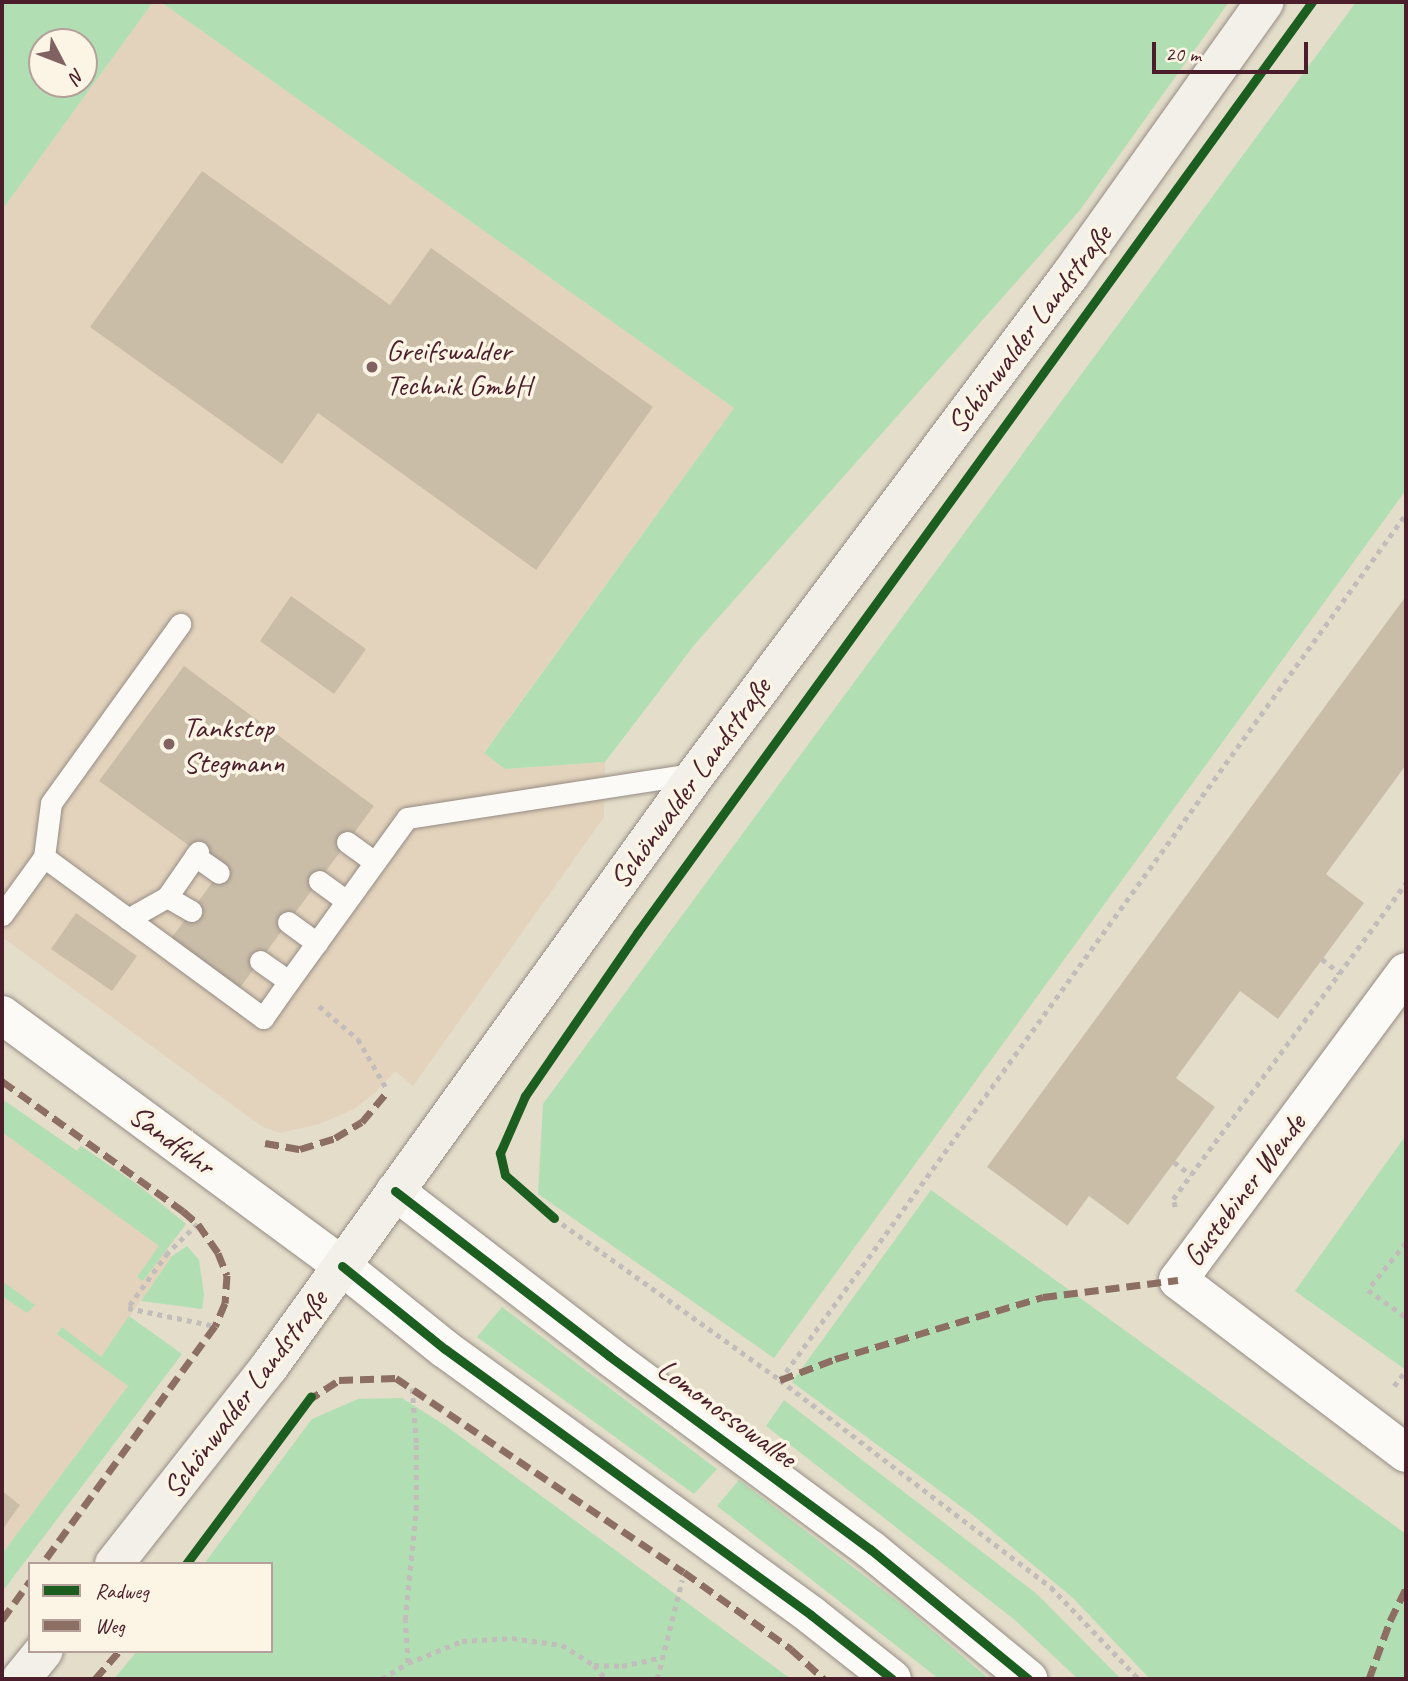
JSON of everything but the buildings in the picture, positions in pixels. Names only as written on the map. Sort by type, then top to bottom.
[{"type":"main road","name":"Schönwalder Landstraße","points":[[116,1562],[249,1392],[342,1266],[696,773],[1070,275],[1265,2]]},
{"type":"main road","points":[[21,1679],[42,1653]]},
{"type":"street","name":"Gustebiner Wende","points":[[1406,972],[1178,1280],[1406,1453]]},
{"type":"street","name":"Sandfuhr","points":[[2,1015],[342,1266]]},
{"type":"street","name":"Lomonossowallee","points":[[395,1191],[609,1356],[870,1549],[1027,1679]]},
{"type":"street","points":[[342,1266],[445,1349],[811,1615],[892,1679]]},
{"type":"lane","points":[[2,915],[44,857],[51,803],[180,624]]},
{"type":"lane","points":[[44,857],[263,1018],[407,818],[696,773]]},
{"type":"lane","points":[[347,842],[375,862]]},
{"type":"lane","points":[[128,919],[167,897],[197,854],[219,873]]},
{"type":"lane","points":[[319,881],[347,901]]},
{"type":"lane","points":[[167,897],[191,911]]},
{"type":"lane","points":[[288,922],[317,943]]},
{"type":"lane","points":[[260,961],[289,981]]},
{"type":"path","points":[[780,1380],[1406,514]]},
{"type":"path","points":[[1173,1199],[1406,883]]},
{"type":"path","points":[[1322,960],[1340,973]]},
{"type":"path","points":[[289,981],[358,1039],[388,1091]]},
{"type":"path","points":[[1174,1163],[1191,1175]]},
{"type":"path","points":[[554,1217],[780,1380],[1051,1587],[1139,1679]]},
{"type":"path","points":[[198,1224],[168,1253],[128,1308],[215,1326]]},
{"type":"path","points":[[1406,1243],[1368,1290],[1406,1317]]},
{"type":"path","points":[[408,1663],[405,1620],[416,1510],[412,1388]]},
{"type":"path","points":[[657,1679],[684,1572]]},
{"type":"path","points":[[382,1679],[408,1663],[461,1641],[512,1639],[562,1645],[594,1665],[606,1679]]},
{"type":"path","points":[[594,1665],[622,1666],[662,1658]]},
{"type":"shaded area","points":[[153,2],[161,2],[734,408],[484,752],[505,769],[605,762],[604,817],[413,1086],[395,1071],[376,1092],[354,1109],[319,1124],[280,1133],[261,1126],[2,937],[2,210],[83,98],[98,98],[98,78]]},
{"type":"shaded area","points":[[2,1099],[77,1151],[81,1146],[138,1185],[186,1224],[166,1251],[172,1256],[97,1363],[128,1386],[2,1554]]},
{"type":"green space","points":[[2,2],[153,2],[98,78],[98,28],[28,28],[28,98],[83,98],[2,210]]},
{"type":"green space","points":[[161,2],[1229,2],[1080,210],[695,644],[605,762],[505,769],[484,753],[734,408]]},
{"type":"green space","points":[[1356,2],[1406,2],[1406,490],[774,1358],[538,1194],[543,1104]]},
{"type":"green space","points":[[2,1099],[77,1151],[81,1146],[138,1185],[186,1224],[143,1281],[137,1277],[159,1246],[2,1132]]},
{"type":"green space","points":[[1406,1135],[1406,1370],[1295,1291]]},
{"type":"green space","points":[[931,1190],[1406,1534],[1406,1679],[1150,1679],[1072,1597],[974,1516],[792,1382]]},
{"type":"green space","points":[[187,1246],[199,1260],[204,1295],[202,1309],[141,1301],[172,1256]]},
{"type":"green space","points":[[2,1281],[35,1305],[27,1313],[2,1296]]},
{"type":"green space","points":[[502,1307],[717,1469],[694,1494],[477,1337]]},
{"type":"green space","points":[[129,1316],[182,1354],[2,1592],[2,1554],[128,1386],[57,1334],[62,1327],[101,1357]]},
{"type":"green space","points":[[402,1398],[446,1426],[791,1679],[114,1679],[135,1653],[273,1653],[273,1562],[205,1562],[312,1419],[358,1399]]},
{"type":"green space","points":[[784,1400],[1037,1594],[1121,1679],[1078,1679],[1015,1620],[766,1426]]},
{"type":"green space","points":[[739,1480],[905,1607],[989,1679],[939,1679],[717,1506]]},
{"type":"marked path","points":[[2,1081],[183,1211],[198,1224],[218,1253],[227,1275],[225,1303],[215,1326],[43,1562]]},
{"type":"marked path","points":[[265,1143],[300,1149],[335,1138],[362,1122],[388,1091]]},
{"type":"marked path","points":[[780,1380],[835,1359],[1043,1297],[1178,1280]]},
{"type":"marked path","points":[[307,1401],[339,1380],[396,1378],[684,1572],[791,1649],[824,1679]]},
{"type":"marked path","points":[[2,1620],[28,1584]]},
{"type":"marked path","points":[[1369,1679],[1390,1621],[1406,1588]]},
{"type":"marked path","points":[[95,1679],[117,1653]]},
{"type":"cycle path","points":[[554,1218],[505,1175],[500,1153],[525,1096],[637,933],[1312,2]]},
{"type":"cycle path","points":[[395,1191],[609,1356],[870,1549],[1028,1679]]},
{"type":"cycle path","points":[[342,1266],[445,1349],[811,1615],[892,1679]]},
{"type":"cycle path","points":[[187,1562],[311,1396]]},
{"type":"place","name":"Greifswalder Technik GmbH","points":[[372,367]]},
{"type":"place","name":"Tankstop Stegmann","points":[[169,744]]}]
